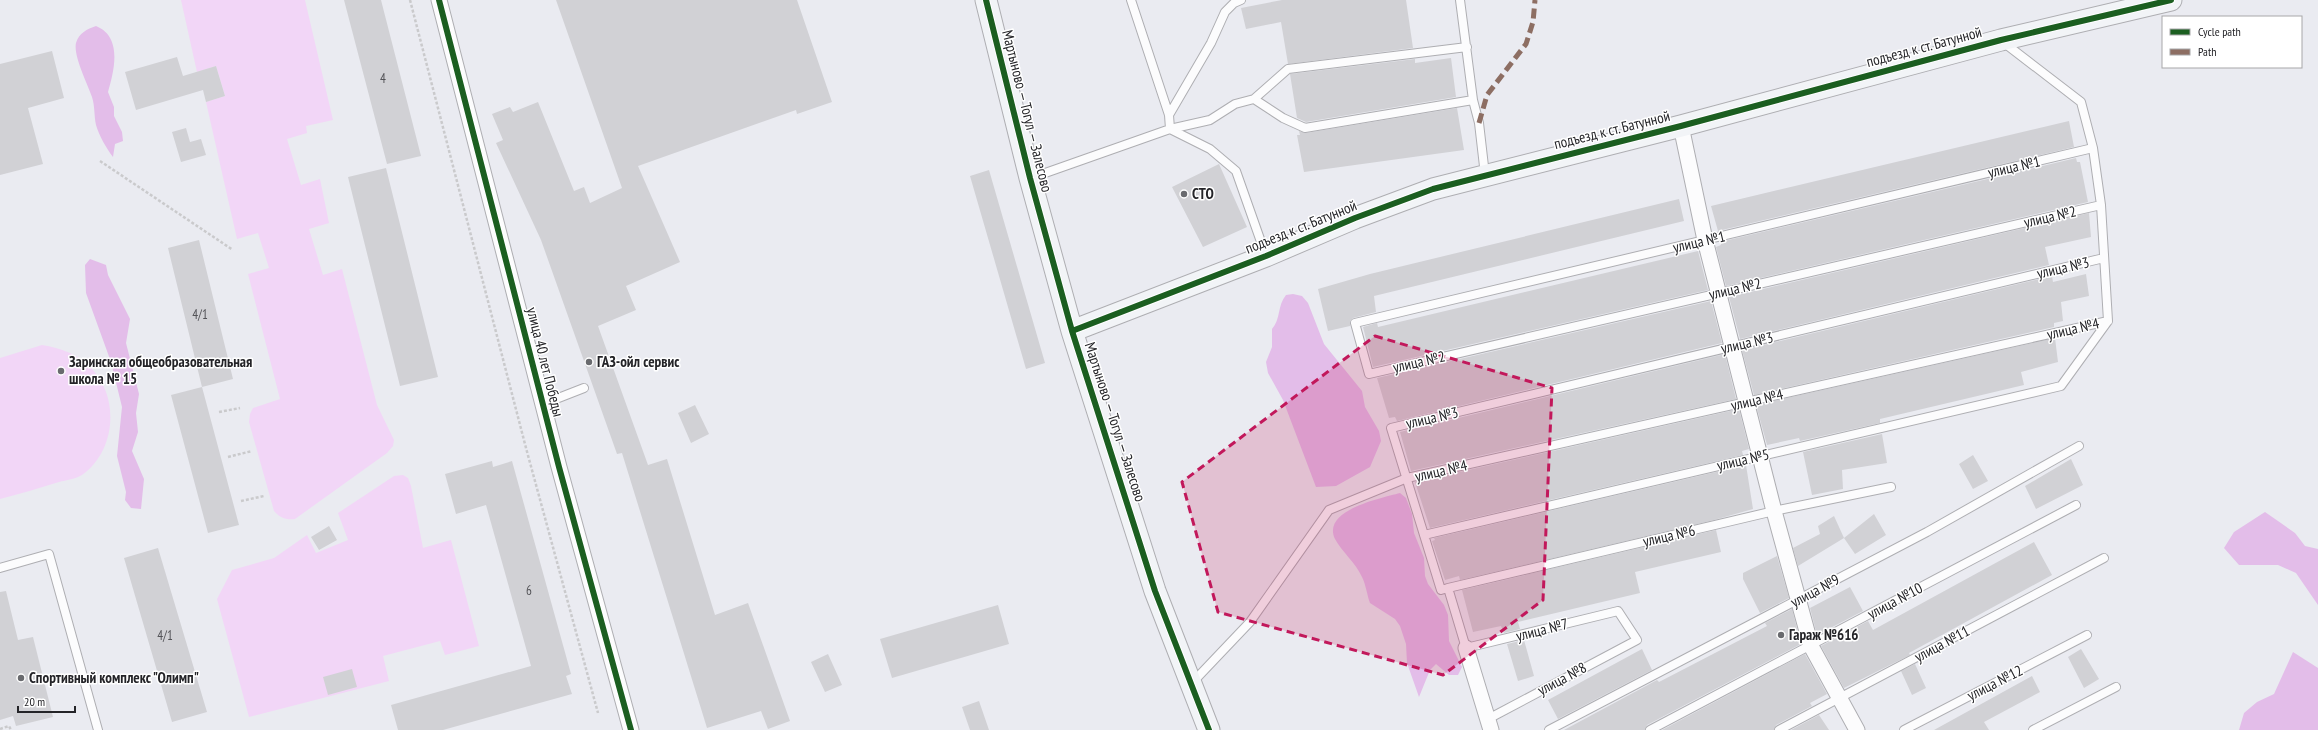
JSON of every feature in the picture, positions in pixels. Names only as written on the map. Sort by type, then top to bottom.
[{"type":"street","name":"улица 40 лет Победы","points":[[438,0],[543,404],[631,730]]},
{"type":"street","name":"Мартыново — Тогул — Залесово","points":[[986,0],[1030,178],[1072,331],[1155,591],[1209,730]]},
{"type":"street","name":"подъезд к ст. Батунной","points":[[1072,331],[1266,256],[1376,210],[1433,190],[1485,175],[1681,126],[2001,40],[2171,0]]},
{"type":"street","points":[[1681,126],[1705,240],[1718,293],[1774,511],[1811,646],[1857,730]]},
{"type":"street","points":[[1466,648],[1490,724]]},
{"type":"lane","points":[[1131,0],[1169,115],[1170,129]]},
{"type":"lane","points":[[1169,115],[1211,43],[1225,12],[1234,3],[1241,0]]},
{"type":"lane","points":[[1460,0],[1467,47],[1472,100],[1479,123],[1485,175]]},
{"type":"lane","points":[[2001,40],[2081,102],[2093,148],[2100,205],[2108,321]]},
{"type":"lane","points":[[1030,178],[1170,129],[1210,120],[1235,104],[1254,99],[1288,69],[1467,47]]},
{"type":"lane","points":[[1254,99],[1283,118],[1305,128],[1472,100]]},
{"type":"lane","points":[[1170,129],[1210,149],[1236,171],[1266,256]]},
{"type":"lane","name":"улица №1","points":[[1369,374],[1355,323],[2093,148]]},
{"type":"lane","name":"улица №2","points":[[1369,374],[2100,205]]},
{"type":"lane","name":"улица №3","points":[[1407,478],[1391,428],[2104,258]]},
{"type":"lane","name":"улица №5","points":[[1424,535],[2061,386],[2108,321]]},
{"type":"lane","name":"улица №4","points":[[1192,684],[1250,622],[1329,510],[1407,478],[2108,321]]},
{"type":"lane","points":[[543,404],[584,388]]},
{"type":"lane","name":"улица №9","points":[[1549,730],[1927,532],[2079,446]]},
{"type":"lane","points":[[1407,478],[1441,590],[1448,588],[1466,648]]},
{"type":"lane","name":"улица №6","points":[[1448,588],[1774,511],[1891,487]]},
{"type":"lane","name":"улица №10","points":[[1650,730],[2076,505]]},
{"type":"lane","points":[[0,568],[49,554],[98,730]]},
{"type":"lane","name":"улица №11","points":[[1779,730],[2104,558]]},
{"type":"lane","name":"улица №7","points":[[1466,648],[1618,611],[1637,640]]},
{"type":"lane","name":"улица №12","points":[[1904,730],[2087,635]]},
{"type":"lane","name":"улица №8","points":[[1490,724],[1637,640]]},
{"type":"lane","points":[[2033,730],[2116,687]]},
{"type":"path","points":[[410,0],[526,448],[598,713]]},
{"type":"path","points":[[100,161],[233,250]]},
{"type":"path","points":[[219,412],[240,408]]},
{"type":"path","points":[[228,457],[252,452]]},
{"type":"path","points":[[241,501],[264,496]]},
{"type":"path","points":[[0,729],[9,726],[10,730]]},
{"type":"highlighted area","points":[[1375,336],[1552,388],[1543,600],[1443,675],[1218,612],[1182,482]]},
{"type":"shaded area","points":[[181,0],[305,0],[333,120],[306,126],[307,133],[287,139],[301,185],[320,179],[329,223],[309,229],[323,275],[342,269],[377,405],[394,440],[393,446],[387,453],[295,519],[283,518],[274,511],[249,422],[250,414],[253,408],[280,399],[248,274],[269,268],[258,233],[237,239],[206,102],[225,96],[216,66],[197,72]]},
{"type":"shaded area","points":[[96,26],[105,31],[113,46],[114,65],[108,92],[114,107],[114,116],[122,132],[123,141],[115,144],[113,157],[97,129],[93,100],[81,70],[76,49],[77,40],[81,34]]},
{"type":"shaded area","points":[[90,259],[106,265],[108,275],[130,319],[126,343],[139,394],[136,413],[138,432],[132,451],[144,479],[141,509],[131,508],[125,500],[126,492],[117,456],[122,407],[111,362],[86,293],[85,265]]},
{"type":"shaded area","points":[[1293,294],[1302,296],[1308,303],[1324,344],[1362,391],[1365,407],[1379,431],[1381,441],[1370,467],[1336,486],[1316,487],[1283,400],[1268,373],[1266,362],[1272,347],[1272,329],[1277,321],[1283,299],[1286,295]]},
{"type":"shaded area","points":[[42,345],[75,355],[91,368],[100,380],[107,394],[110,408],[110,423],[107,438],[102,452],[93,465],[82,475],[0,499],[0,358]]},
{"type":"shaded area","points":[[403,475],[408,478],[411,486],[423,548],[451,540],[479,646],[445,655],[440,641],[383,656],[389,681],[249,717],[217,599],[232,570],[274,558],[307,535],[316,553],[348,540],[338,513],[394,476]]},
{"type":"shaded area","points":[[1400,493],[1406,498],[1412,514],[1414,533],[1424,558],[1425,576],[1428,584],[1444,605],[1448,615],[1449,641],[1462,667],[1458,675],[1449,675],[1436,664],[1430,670],[1419,697],[1407,663],[1406,644],[1400,626],[1395,619],[1370,603],[1362,577],[1335,539],[1333,529],[1337,520],[1345,513],[1356,507],[1380,498]]},
{"type":"shaded area","points":[[2265,512],[2295,533],[2305,546],[2318,549],[2318,605],[2296,573],[2278,565],[2239,565],[2224,548],[2234,532]]},
{"type":"shaded area","points":[[2293,652],[2318,668],[2318,730],[2239,730],[2244,713],[2257,702],[2274,694]]},
{"type":"building","points":[[344,0],[381,0],[421,156],[387,164]]},
{"type":"building","points":[[556,0],[797,0],[832,102],[797,114],[796,110],[638,166],[680,262],[626,286],[636,310],[598,326],[648,465],[667,459],[715,615],[748,603],[790,721],[768,729],[761,711],[707,728],[622,453],[617,454],[541,240],[496,143],[503,140],[492,114],[510,107],[513,112],[538,102],[574,191],[584,187],[590,203],[622,188]]},
{"type":"building","points":[[1282,0],[1406,0],[1413,48],[1288,64],[1281,22],[1246,29],[1241,8]]},
{"type":"building","points":[[52,51],[64,98],[28,108],[43,164],[0,175],[0,64]]},
{"type":"building","points":[[177,57],[183,76],[216,66],[225,96],[206,102],[203,90],[136,110],[125,72]]},
{"type":"building","points":[[1451,58],[1456,97],[1306,122],[1297,118],[1290,74],[1415,59],[1415,63]]},
{"type":"building","points":[[1457,108],[1464,150],[1304,172],[1297,135],[1300,135],[1299,131],[1306,133]]},
{"type":"building","points":[[2069,121],[2074,147],[1718,231],[1711,206]]},
{"type":"building","points":[[186,128],[190,142],[201,139],[206,155],[181,162],[172,132]]},
{"type":"building","points":[[2076,158],[2077,162],[2080,162],[2088,202],[1726,286],[1716,247],[1721,245],[1720,242]]},
{"type":"building","points":[[1219,164],[1247,227],[1203,247],[1172,187]]},
{"type":"building","points":[[386,168],[438,377],[400,386],[348,177]]},
{"type":"building","points":[[989,170],[1045,363],[1026,369],[970,176]]},
{"type":"building","points":[[1679,199],[1684,221],[1374,296],[1376,312],[1353,318],[1350,321],[1350,326],[1328,331],[1318,289],[1370,274]]},
{"type":"building","points":[[2089,213],[2091,237],[2045,247],[2049,265],[1740,339],[1729,297]]},
{"type":"building","points":[[199,240],[233,379],[202,387],[168,248]]},
{"type":"building","points":[[1698,251],[1708,290],[1373,367],[1363,327],[1377,323],[1378,327]]},
{"type":"building","points":[[2086,274],[2089,296],[2061,302],[2063,321],[2054,323],[2054,327],[1754,395],[1742,350],[2052,276],[2053,282]]},
{"type":"building","points":[[1711,301],[1722,343],[1397,421],[1395,417],[1389,418],[1377,378]]},
{"type":"building","points":[[2055,338],[2058,362],[2021,372],[2024,385],[1880,419],[1880,423],[1800,441],[1799,438],[1767,445],[1756,405]]},
{"type":"building","points":[[1725,354],[1736,399],[1411,471],[1400,432]]},
{"type":"building","points":[[202,387],[239,525],[208,533],[171,395]]},
{"type":"building","points":[[695,405],[709,434],[691,443],[678,413]]},
{"type":"building","points":[[1739,409],[1749,449],[1742,451],[1743,455],[1430,528],[1415,482]]},
{"type":"building","points":[[1882,434],[1887,463],[1842,470],[1843,489],[1812,495],[1803,452]]},
{"type":"building","points":[[1973,455],[1988,481],[1973,489],[1959,464]]},
{"type":"building","points":[[2071,459],[2083,485],[2036,509],[2025,486]]},
{"type":"building","points":[[492,461],[493,467],[512,461],[571,674],[566,676],[572,694],[443,730],[398,730],[391,705],[531,666],[486,505],[456,514],[445,474]]},
{"type":"building","points":[[1746,465],[1753,509],[1714,520],[1460,580],[1459,576],[1445,580],[1432,541],[1435,540],[1434,538]]},
{"type":"building","points":[[1874,514],[1886,535],[1855,554],[1844,538]]},
{"type":"building","points":[[1834,516],[1844,538],[1798,566],[1793,548],[1820,534],[1818,526]]},
{"type":"building","points":[[329,526],[337,540],[319,550],[311,537]]},
{"type":"building","points":[[1716,530],[1721,552],[1635,572],[1640,593],[1518,622],[1520,629],[1504,633],[1501,626],[1473,632],[1462,590]]},
{"type":"building","points":[[2034,542],[2052,575],[1909,653],[1910,655],[1844,688],[1821,646],[1868,621],[1873,630]]},
{"type":"building","points":[[158,548],[207,712],[172,722],[124,558]]},
{"type":"building","points":[[1777,556],[1789,598],[1760,613],[1743,579],[1743,573]]},
{"type":"building","points":[[1850,587],[1863,611],[1817,635],[1810,608]]},
{"type":"building","name":"Спортивный комплекс \"Олимп\"","points":[[6,591],[18,640],[33,637],[53,717],[16,726],[13,716],[0,720],[0,592]]},
{"type":"building","points":[[998,605],[1009,644],[892,678],[880,639]]},
{"type":"building","points":[[1792,609],[1801,644],[1647,725],[1645,730],[1564,730],[1657,680],[1659,682],[1767,626],[1765,623]]},
{"type":"building","points":[[1524,640],[1534,676],[1518,681],[1507,644]]},
{"type":"building","points":[[1642,649],[1652,670],[1558,719],[1548,700]]},
{"type":"building","points":[[2081,649],[2099,679],[2084,688],[2068,657]]},
{"type":"building","points":[[828,654],[842,685],[825,692],[811,662]]},
{"type":"building","points":[[1805,654],[1827,694],[1810,703],[1812,706],[1776,725],[1774,730],[1662,730]]},
{"type":"building","points":[[1915,664],[1926,688],[1912,695],[1901,671]]},
{"type":"building","points":[[352,669],[357,687],[328,695],[323,677]]},
{"type":"building","points":[[2032,676],[2040,692],[1984,722],[1989,730],[1934,730]]},
{"type":"building","points":[[979,701],[989,730],[970,730],[962,707]]},
{"type":"building","points":[[1819,715],[1829,730],[1791,730]]},
{"type":"marked path","points":[[1479,123],[1487,95],[1526,44],[1533,22],[1535,0]]},
{"type":"cycle path","points":[[439,0],[559,467],[631,730]]},
{"type":"cycle path","points":[[986,0],[1030,178],[1072,331],[1155,591],[1209,730]]},
{"type":"cycle path","points":[[1072,331],[1266,256],[1355,218],[1433,189],[1681,126],[2001,40],[2171,0]]},
{"type":"place","name":"СТО","points":[[1184,194]]},
{"type":"place","name":"ГАЗ-ойл сервис","points":[[589,362]]},
{"type":"place","name":"Заринская общеобразовательная школа № 15","points":[[61,371]]},
{"type":"place","name":"Гараж №616","points":[[1781,635]]},
{"type":"place","name":"Спортивный комплекс \"Олимп\"","points":[[21,678]]}]
